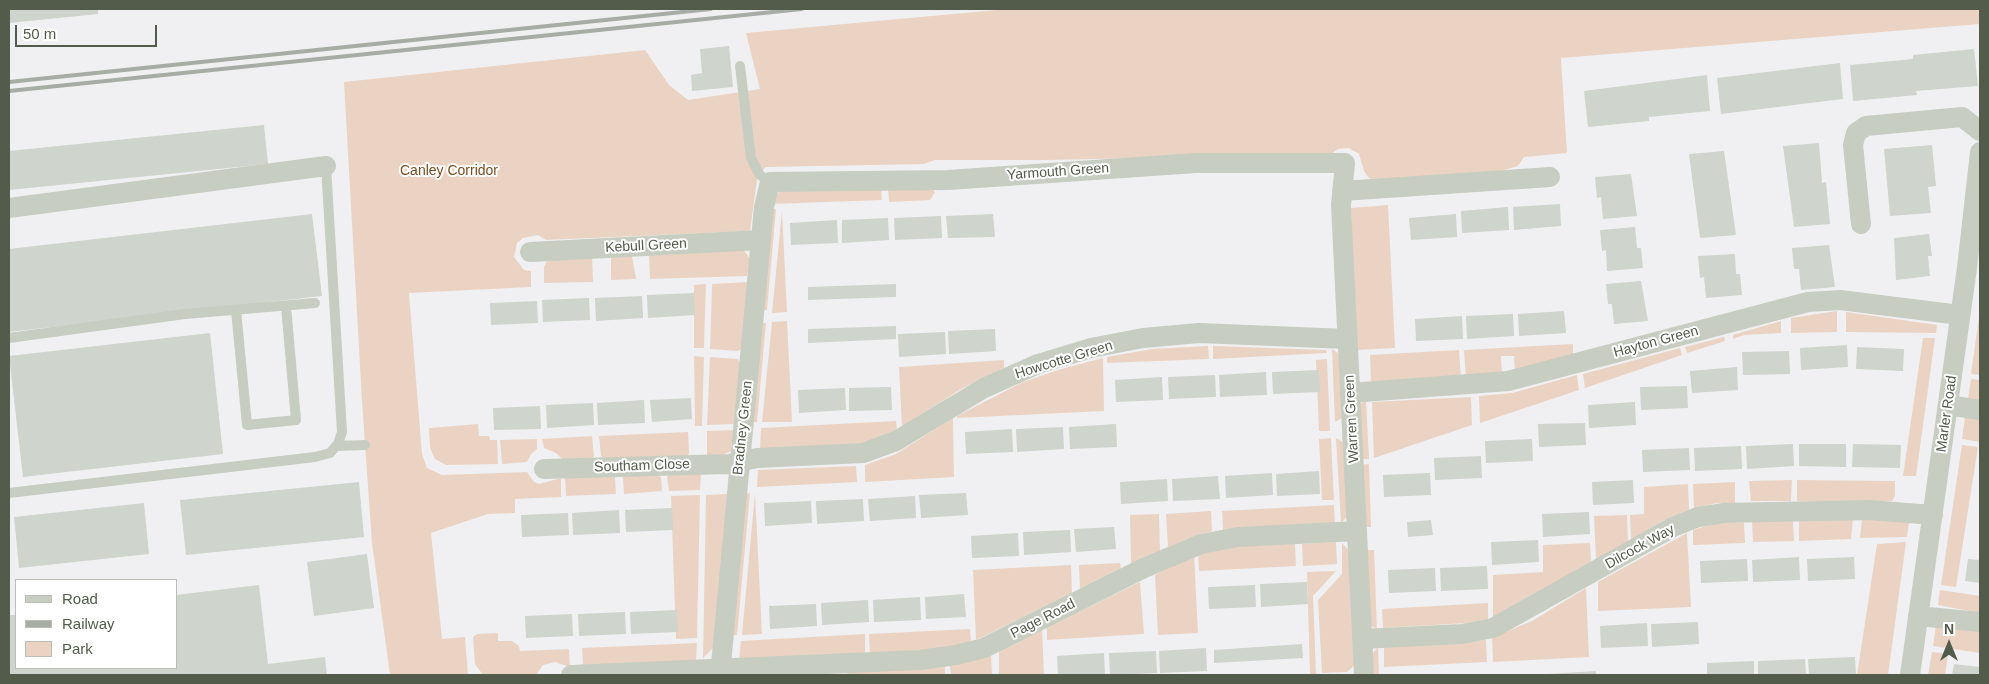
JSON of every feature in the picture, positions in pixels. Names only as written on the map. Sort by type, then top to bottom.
[{"type":"street","points":[[1861,224],[1853,145],[1856,133],[1866,126],[1962,116],[1980,131]]},
{"type":"street","name":"Marler Road","points":[[1910,675],[1948,405],[1980,152]]},
{"type":"street","name":"Yarmouth Green","points":[[770,182],[948,180],[1196,163],[1345,163]]},
{"type":"street","name":"Warren Green","points":[[1345,163],[1342,191],[1347,339],[1364,675]]},
{"type":"street","points":[[9,208],[326,166]]},
{"type":"street","points":[[1342,191],[1550,177]]},
{"type":"street","name":"Bradney Green","points":[[720,672],[761,240],[766,196],[770,182]]},
{"type":"street","name":"Kebull Green","points":[[530,252],[761,240]]},
{"type":"street","name":"Hayton Green","points":[[1350,393],[1508,381],[1808,302],[1840,300],[1960,315]]},
{"type":"street","name":"Howcotte Green","points":[[739,462],[757,458],[853,455],[877,450],[896,441],[963,400],[1004,379],[1038,364],[1116,343],[1143,338],[1199,333],[1347,339]]},
{"type":"street","points":[[1948,405],[1980,410]]},
{"type":"street","name":"Southam Close","points":[[544,469],[739,462]]},
{"type":"street","name":"Dilcock Way","points":[[1362,639],[1462,634],[1493,628],[1673,527],[1698,517],[1724,513],[1869,510],[1933,515]]},
{"type":"street","name":"Page Road","points":[[571,675],[720,672],[920,660],[956,655],[984,648],[1144,568],[1201,544],[1238,536],[1357,532]]},
{"type":"street","points":[[1918,616],[1980,622]]},
{"type":"lane","points":[[740,66],[751,158],[760,175],[770,182]]},
{"type":"lane","points":[[9,493],[315,457],[330,453],[336,446],[342,432],[326,166]]},
{"type":"lane","points":[[9,338],[185,314],[315,303]]},
{"type":"lane","points":[[236,310],[248,425],[296,420],[286,306]]},
{"type":"lane","points":[[336,446],[365,445]]},
{"type":"green space","name":"Canley Corridor","points":[[1008,9],[1980,9],[1980,24],[1561,58],[1567,153],[1524,157],[1518,166],[1490,174],[1380,182],[1369,178],[1364,171],[1359,154],[1349,148],[1338,149],[1331,154],[1047,160],[935,160],[924,164],[766,167],[760,172],[757,180],[750,231],[546,240],[538,235],[523,238],[517,243],[514,257],[524,270],[531,271],[531,287],[409,293],[422,454],[427,468],[442,475],[527,472],[534,482],[539,484],[561,478],[561,497],[515,499],[515,513],[488,514],[431,533],[442,639],[465,637],[468,675],[390,675],[372,543],[344,82],[645,50],[669,85],[688,100],[760,89],[746,33]]},
{"type":"green space","points":[[888,186],[930,187],[935,192],[930,200],[889,202]]},
{"type":"green space","points":[[881,187],[882,200],[772,204],[781,191]]},
{"type":"green space","points":[[1388,205],[1395,348],[1356,350],[1351,208]]},
{"type":"green space","points":[[772,209],[776,209],[767,310],[763,310]]},
{"type":"green space","points":[[782,211],[787,312],[772,313]]},
{"type":"green space","points":[[743,249],[750,259],[747,276],[650,279],[649,252]]},
{"type":"green space","points":[[631,251],[636,279],[611,280],[611,252]]},
{"type":"green space","points":[[592,254],[593,282],[544,283],[544,267],[548,259]]},
{"type":"green space","points":[[748,282],[742,348],[738,351],[710,349],[712,284]]},
{"type":"green space","points":[[706,284],[704,348],[694,348],[694,285]]},
{"type":"green space","points":[[1980,310],[1980,375],[1971,374]]},
{"type":"green space","points":[[1837,311],[1837,332],[1791,333],[1791,318]]},
{"type":"green space","points":[[1846,312],[1937,325],[1936,333],[1846,332]]},
{"type":"green space","points":[[787,321],[792,422],[762,422],[772,322]]},
{"type":"green space","points":[[1781,321],[1781,333],[1744,335],[1733,339],[1733,335]]},
{"type":"green space","points":[[763,323],[766,323],[757,422],[752,422]]},
{"type":"green space","points":[[1724,337],[1725,341],[1687,353],[1685,347]]},
{"type":"green space","points":[[1923,338],[1935,338],[1916,476],[1903,476]]},
{"type":"green space","points":[[1573,344],[1573,357],[1515,372],[1514,356],[1501,356],[1502,375],[1466,379],[1464,350]]},
{"type":"green space","points":[[1208,346],[1209,359],[1107,363],[1107,357],[1152,349]]},
{"type":"green space","points":[[1213,346],[1326,350],[1327,353],[1213,359]]},
{"type":"green space","points":[[1680,348],[1682,355],[1585,388],[1583,374]]},
{"type":"green space","points":[[1332,349],[1338,353],[1339,358],[1342,418],[1335,422]]},
{"type":"green space","points":[[1459,350],[1461,379],[1371,384],[1370,355]]},
{"type":"green space","points":[[694,356],[704,357],[702,426],[695,426]]},
{"type":"green space","points":[[710,357],[737,359],[741,363],[735,424],[707,425]]},
{"type":"green space","points":[[1103,358],[1104,411],[957,418],[957,416],[1021,383],[1058,370]]},
{"type":"green space","points":[[1327,359],[1330,431],[1319,431],[1316,360]]},
{"type":"green space","points":[[1004,360],[1004,368],[961,389],[902,427],[899,367]]},
{"type":"green space","points":[[1577,375],[1579,390],[1480,423],[1479,396],[1512,393]]},
{"type":"green space","points":[[1971,379],[1980,380],[1980,401],[1968,399]]},
{"type":"green space","points":[[1471,397],[1472,425],[1374,458],[1372,402]]},
{"type":"green space","points":[[1366,399],[1369,459],[1361,459],[1360,405]]},
{"type":"green space","points":[[1965,417],[1980,419],[1980,442],[1962,439]]},
{"type":"green space","points":[[953,418],[954,477],[865,482],[865,465],[896,454]]},
{"type":"green space","points":[[896,421],[897,430],[868,444],[760,449],[761,428]]},
{"type":"green space","points":[[478,424],[479,436],[489,436],[490,440],[497,440],[498,464],[446,465],[435,459],[430,448],[429,428]]},
{"type":"green space","points":[[734,430],[731,451],[723,455],[707,456],[707,431]]},
{"type":"green space","points":[[688,432],[689,453],[687,457],[604,459],[601,456],[599,436]]},
{"type":"green space","points":[[592,436],[594,456],[591,460],[563,460],[556,453],[544,448],[542,439]]},
{"type":"green space","points":[[1331,438],[1334,500],[1322,500],[1319,439]]},
{"type":"green space","points":[[1336,438],[1343,442],[1348,516],[1341,523]]},
{"type":"green space","points":[[537,439],[537,449],[531,454],[527,462],[502,464],[500,440]]},
{"type":"green space","points":[[1962,445],[1978,447],[1956,587],[1941,585]]},
{"type":"green space","points":[[1369,464],[1371,527],[1364,527],[1361,465]]},
{"type":"green space","points":[[856,466],[857,482],[757,487],[758,470]]},
{"type":"green space","points":[[671,473],[701,473],[700,490],[669,491],[667,477]]},
{"type":"green space","points":[[657,474],[661,477],[662,491],[624,494],[623,477],[626,475]]},
{"type":"green space","points":[[615,476],[616,494],[566,496],[565,478]]},
{"type":"green space","points":[[1792,480],[1791,501],[1751,501],[1749,481]]},
{"type":"green space","points":[[1797,480],[1895,481],[1895,496],[1892,501],[1797,501]]},
{"type":"green space","points":[[1735,482],[1735,503],[1717,503],[1694,508],[1693,484]]},
{"type":"green space","points":[[1688,484],[1689,510],[1663,521],[1631,540],[1630,515],[1644,514],[1644,487]]},
{"type":"green space","points":[[750,493],[737,635],[732,635],[746,494]]},
{"type":"green space","points":[[755,493],[762,634],[742,635]]},
{"type":"green space","points":[[729,494],[713,648],[703,658],[706,495]]},
{"type":"green space","points":[[700,495],[697,638],[676,639],[671,496]]},
{"type":"green space","points":[[1334,505],[1335,524],[1223,530],[1222,511]]},
{"type":"green space","points":[[1211,511],[1212,531],[1168,547],[1166,514]]},
{"type":"green space","points":[[1159,514],[1160,552],[1131,565],[1130,515]]},
{"type":"green space","points":[[1627,515],[1628,542],[1596,560],[1594,516]]},
{"type":"green space","points":[[1853,519],[1851,539],[1799,541],[1799,520]]},
{"type":"green space","points":[[1862,519],[1909,521],[1907,537],[1860,538]]},
{"type":"green space","points":[[1793,520],[1794,541],[1753,542],[1752,522]]},
{"type":"green space","points":[[1716,523],[1744,523],[1745,543],[1693,545],[1693,530]]},
{"type":"green space","points":[[1687,533],[1691,607],[1598,611],[1598,582]]},
{"type":"green space","points":[[1336,542],[1337,564],[1303,566],[1302,544]]},
{"type":"green space","points":[[1906,542],[1888,675],[1857,675],[1877,544]]},
{"type":"green space","points":[[1342,543],[1349,551],[1356,664],[1347,672],[1322,673],[1318,600],[1342,574]]},
{"type":"green space","points":[[1590,543],[1591,563],[1493,617],[1493,575],[1543,572],[1543,545]]},
{"type":"green space","points":[[1295,544],[1296,566],[1199,571],[1198,553],[1241,546]]},
{"type":"green space","points":[[1366,550],[1374,550],[1377,629],[1371,626]]},
{"type":"green space","points":[[1194,555],[1198,633],[1158,635],[1155,575]]},
{"type":"green space","points":[[1120,563],[1121,570],[1080,590],[1079,565]]},
{"type":"green space","points":[[1071,565],[1072,594],[976,640],[973,570]]},
{"type":"green space","points":[[1336,571],[1313,596],[1316,674],[1310,674],[1307,572]]},
{"type":"green space","points":[[1140,582],[1144,634],[1047,640],[1047,627]]},
{"type":"green space","points":[[1586,588],[1589,657],[1493,662],[1492,638],[1532,621]]},
{"type":"green space","points":[[1940,590],[1980,596],[1980,613],[1938,605]]},
{"type":"green space","points":[[1488,603],[1488,619],[1467,623],[1383,628],[1382,609]]},
{"type":"green space","points":[[1936,625],[1980,631],[1980,653],[1933,646]]},
{"type":"green space","points":[[970,629],[971,642],[950,648],[870,654],[869,634]]},
{"type":"green space","points":[[1042,629],[1044,675],[999,675],[999,650]]},
{"type":"green space","points":[[498,633],[498,641],[512,641],[519,646],[520,651],[569,649],[570,667],[555,662],[543,665],[536,675],[483,675],[475,664],[473,637],[477,634]]},
{"type":"green space","points":[[865,634],[865,654],[739,660],[741,641]]},
{"type":"green space","points":[[1486,640],[1487,662],[1384,667],[1384,647]]},
{"type":"green space","points":[[697,643],[696,661],[583,666],[582,648]]},
{"type":"green space","points":[[1378,647],[1379,675],[1374,675],[1372,654]]},
{"type":"green space","points":[[1932,652],[1948,654],[1945,675],[1928,675]]},
{"type":"green space","points":[[991,653],[992,675],[951,675],[950,666]]},
{"type":"green space","points":[[945,667],[945,675],[847,675],[847,672]]},
{"type":"building","points":[[9,9],[98,9],[98,14],[9,23]]},
{"type":"building","points":[[729,46],[733,87],[692,91],[691,75],[702,73],[700,49]]},
{"type":"building","points":[[1974,49],[1978,86],[1916,91],[1917,95],[1853,101],[1850,65],[1913,59],[1913,55]]},
{"type":"building","points":[[1840,63],[1843,99],[1721,114],[1717,78]]},
{"type":"building","points":[[1707,75],[1710,111],[1649,117],[1649,121],[1588,127],[1584,91]]},
{"type":"building","points":[[264,125],[268,164],[9,190],[9,151]]},
{"type":"building","points":[[1819,143],[1822,183],[1826,182],[1830,224],[1794,227],[1783,146]]},
{"type":"building","points":[[1932,145],[1936,186],[1928,187],[1931,213],[1890,216],[1884,149]]},
{"type":"building","points":[[1724,151],[1736,235],[1700,238],[1689,154]]},
{"type":"building","points":[[1631,174],[1637,216],[1603,219],[1601,197],[1597,198],[1595,177]]},
{"type":"building","points":[[1560,204],[1561,226],[1514,230],[1513,207]]},
{"type":"building","points":[[1508,207],[1509,230],[1462,233],[1461,211]]},
{"type":"building","points":[[312,214],[322,296],[9,332],[9,249]]},
{"type":"building","points":[[993,214],[995,237],[948,238],[946,216]]},
{"type":"building","points":[[1456,214],[1457,237],[1411,240],[1409,218]]},
{"type":"building","points":[[941,216],[942,238],[895,240],[894,218]]},
{"type":"building","points":[[888,218],[889,240],[842,243],[842,220]]},
{"type":"building","points":[[837,220],[838,243],[791,245],[790,223]]},
{"type":"building","points":[[1635,227],[1637,248],[1641,248],[1643,268],[1607,271],[1606,250],[1602,251],[1600,230]]},
{"type":"building","points":[[1929,234],[1932,256],[1928,256],[1930,276],[1896,280],[1894,238]]},
{"type":"building","points":[[1829,245],[1835,287],[1801,290],[1799,269],[1794,269],[1792,248]]},
{"type":"building","points":[[1735,254],[1736,274],[1740,274],[1742,295],[1706,298],[1704,277],[1700,278],[1698,256]]},
{"type":"building","points":[[1641,281],[1648,321],[1614,324],[1612,304],[1608,304],[1606,284]]},
{"type":"building","points":[[896,284],[896,297],[808,300],[808,287]]},
{"type":"building","points":[[694,293],[695,315],[648,318],[647,295]]},
{"type":"building","points":[[642,296],[643,318],[596,321],[595,298]]},
{"type":"building","points":[[589,298],[590,320],[543,322],[542,300]]},
{"type":"building","points":[[537,301],[538,323],[491,325],[490,303]]},
{"type":"building","points":[[1564,311],[1566,333],[1519,336],[1518,314]]},
{"type":"building","points":[[1513,314],[1514,336],[1467,339],[1466,316]]},
{"type":"building","points":[[1462,316],[1463,339],[1416,341],[1415,319]]},
{"type":"building","points":[[896,326],[896,339],[808,343],[808,329]]},
{"type":"building","points":[[995,329],[996,351],[949,354],[948,331]]},
{"type":"building","points":[[945,332],[946,354],[899,357],[898,334]]},
{"type":"building","points":[[210,333],[223,454],[23,477],[9,356]]},
{"type":"building","points":[[1847,345],[1848,367],[1801,370],[1800,348]]},
{"type":"building","points":[[1857,347],[1904,349],[1903,371],[1856,369]]},
{"type":"building","points":[[1789,351],[1790,374],[1743,375],[1742,352]]},
{"type":"building","points":[[1737,367],[1738,390],[1692,393],[1690,371]]},
{"type":"building","points":[[1319,370],[1320,392],[1273,394],[1272,372]]},
{"type":"building","points":[[1266,372],[1267,395],[1220,397],[1219,375]]},
{"type":"building","points":[[1215,375],[1216,397],[1169,399],[1168,377]]},
{"type":"building","points":[[1162,377],[1163,400],[1116,402],[1115,380]]},
{"type":"building","points":[[1687,386],[1688,408],[1641,410],[1640,387]]},
{"type":"building","points":[[891,387],[892,410],[849,411],[849,388]]},
{"type":"building","points":[[845,388],[846,410],[799,413],[798,390]]},
{"type":"building","points":[[691,398],[692,419],[652,422],[650,400]]},
{"type":"building","points":[[644,400],[645,423],[598,425],[597,403]]},
{"type":"building","points":[[1635,402],[1636,425],[1589,428],[1588,405]]},
{"type":"building","points":[[593,403],[594,425],[547,428],[546,405]]},
{"type":"building","points":[[540,406],[541,429],[494,430],[493,408]]},
{"type":"building","points":[[1585,423],[1586,445],[1539,447],[1538,424]]},
{"type":"building","points":[[1116,424],[1117,447],[1070,449],[1069,427]]},
{"type":"building","points":[[1063,427],[1064,449],[1017,452],[1016,429]]},
{"type":"building","points":[[1012,429],[1013,452],[966,454],[965,432]]},
{"type":"building","points":[[1532,439],[1533,461],[1486,463],[1485,441]]},
{"type":"building","points":[[1793,444],[1794,466],[1747,469],[1746,446]]},
{"type":"building","points":[[1799,444],[1846,444],[1846,467],[1799,466]]},
{"type":"building","points":[[1853,444],[1901,445],[1900,468],[1852,467]]},
{"type":"building","points":[[1741,446],[1742,469],[1695,471],[1694,448]]},
{"type":"building","points":[[1689,448],[1690,470],[1643,472],[1642,450]]},
{"type":"building","points":[[1481,456],[1482,478],[1435,480],[1434,458]]},
{"type":"building","points":[[1319,471],[1320,494],[1277,496],[1276,474]]},
{"type":"building","points":[[1272,473],[1273,495],[1226,498],[1225,476]]},
{"type":"building","points":[[1430,473],[1431,495],[1384,497],[1383,475]]},
{"type":"building","points":[[1218,476],[1220,499],[1173,501],[1172,479]]},
{"type":"building","points":[[1167,479],[1168,501],[1121,504],[1120,482]]},
{"type":"building","points":[[1633,480],[1634,503],[1593,505],[1592,482]]},
{"type":"building","points":[[359,482],[364,537],[186,555],[180,500]]},
{"type":"building","points":[[966,493],[968,515],[921,518],[919,495]]},
{"type":"building","points":[[915,496],[916,518],[870,521],[868,499]]},
{"type":"building","points":[[863,499],[864,521],[817,524],[816,501]]},
{"type":"building","points":[[811,501],[812,523],[765,526],[764,503]]},
{"type":"building","points":[[144,503],[149,554],[19,568],[14,517]]},
{"type":"building","points":[[672,508],[673,530],[626,532],[625,510]]},
{"type":"building","points":[[619,510],[620,533],[573,535],[572,513]]},
{"type":"building","points":[[1589,512],[1590,534],[1543,537],[1542,514]]},
{"type":"building","points":[[568,513],[569,535],[522,537],[521,515]]},
{"type":"building","points":[[1431,520],[1433,535],[1408,537],[1407,522]]},
{"type":"building","points":[[1114,527],[1116,549],[1076,552],[1074,529]]},
{"type":"building","points":[[1070,530],[1071,552],[1024,555],[1023,532]]},
{"type":"building","points":[[1018,533],[1019,556],[972,558],[971,536]]},
{"type":"building","points":[[1538,540],[1539,562],[1492,565],[1491,542]]},
{"type":"building","points":[[367,554],[374,608],[314,616],[307,562]]},
{"type":"building","points":[[1799,557],[1800,580],[1753,582],[1752,560]]},
{"type":"building","points":[[1854,557],[1855,579],[1808,581],[1807,559]]},
{"type":"building","points":[[1747,559],[1748,581],[1701,583],[1700,561]]},
{"type":"building","points":[[1968,559],[1980,560],[1980,583],[1965,581]]},
{"type":"building","points":[[1487,566],[1488,589],[1441,591],[1440,568]]},
{"type":"building","points":[[1435,568],[1436,591],[1389,593],[1388,570]]},
{"type":"building","points":[[1307,582],[1308,604],[1261,607],[1260,584]]},
{"type":"building","points":[[259,585],[268,664],[325,657],[327,675],[9,675],[9,615],[15,615],[15,669],[178,669],[178,595]]},
{"type":"building","points":[[1255,585],[1256,607],[1209,609],[1208,587]]},
{"type":"building","points":[[964,594],[966,617],[926,619],[925,597]]},
{"type":"building","points":[[920,597],[921,620],[874,622],[873,600]]},
{"type":"building","points":[[868,600],[869,622],[822,625],[821,603]]},
{"type":"building","points":[[816,604],[817,626],[770,629],[769,606]]},
{"type":"building","points":[[677,610],[678,632],[631,634],[630,612]]},
{"type":"building","points":[[625,612],[626,634],[579,636],[578,614]]},
{"type":"building","points":[[572,614],[573,636],[526,638],[525,616]]},
{"type":"building","points":[[1698,622],[1699,644],[1652,647],[1651,624]]},
{"type":"building","points":[[1647,623],[1648,646],[1601,648],[1600,626]]},
{"type":"building","points":[[1302,644],[1303,658],[1214,663],[1214,650]]},
{"type":"building","points":[[1206,648],[1207,671],[1160,673],[1159,651]]},
{"type":"building","points":[[1156,651],[1157,673],[1110,675],[1109,653]]},
{"type":"building","points":[[1104,653],[1105,675],[1058,675],[1057,656]]},
{"type":"building","points":[[1855,657],[1856,675],[1809,675],[1808,659]]},
{"type":"building","points":[[1805,659],[1806,675],[1758,675],[1758,661]]},
{"type":"building","points":[[1754,661],[1754,675],[1707,675],[1707,663]]},
{"type":"building","points":[[1954,664],[1980,667],[1980,675],[1952,675]]},
{"type":"building","points":[[1596,671],[1596,675],[1548,675],[1548,674]]},
{"type":"railway","points":[[9,82],[711,9]]},
{"type":"railway","points":[[9,91],[802,9]]}]
